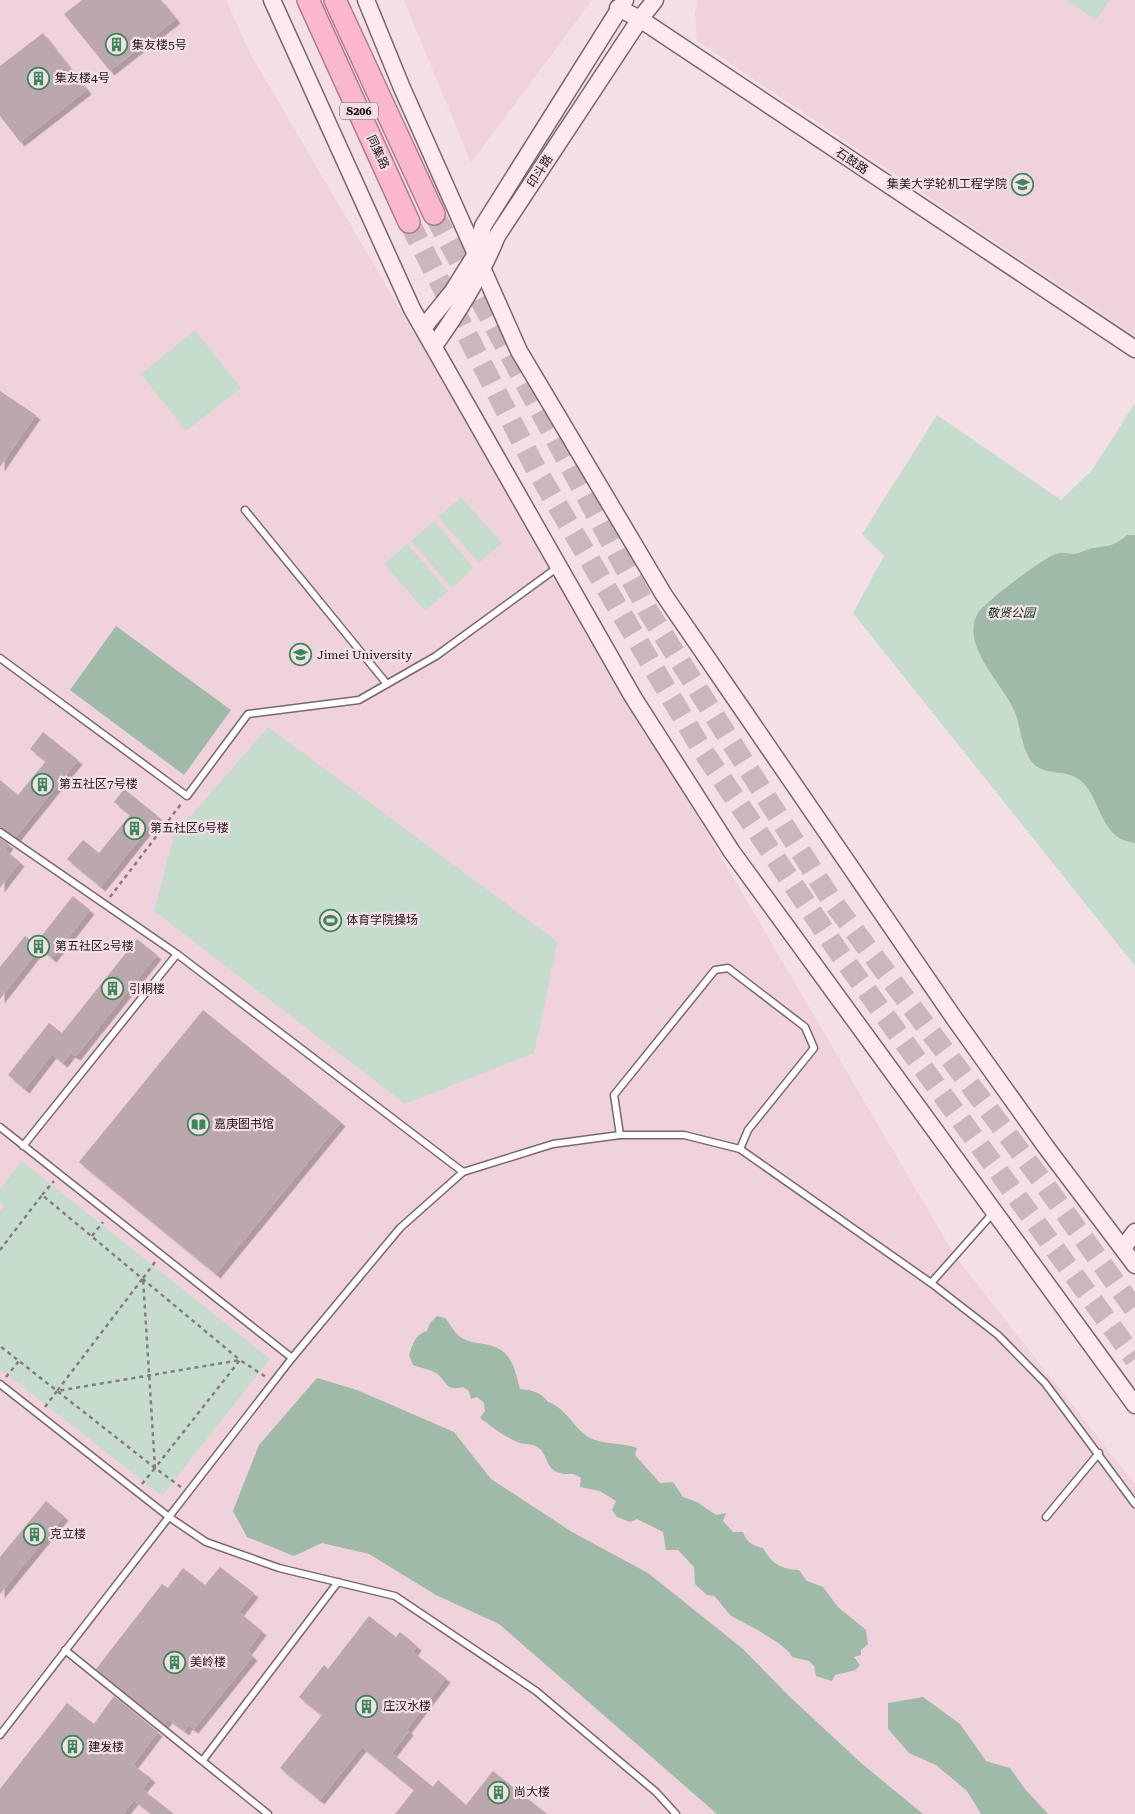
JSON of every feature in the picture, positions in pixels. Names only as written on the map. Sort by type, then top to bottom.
[{"type":"highway","name":"同集路","points":[[308,0],[410,222]]},
{"type":"highway","name":"同集路","points":[[335,0],[434,214]]},
{"type":"main road","points":[[272,0],[412,309],[424,327],[633,697],[732,852],[1135,1405]]},
{"type":"main road","points":[[366,0],[402,88],[519,351],[664,595],[954,1018],[1046,1147],[1135,1265]]},
{"type":"main road","name":"印斗路","points":[[434,346],[462,306],[483,270],[497,236],[640,19],[655,0]]},
{"type":"main road","name":"印斗路","points":[[424,327],[453,292],[476,254],[482,226],[622,4]]},
{"type":"main road","name":"石鼓路","points":[[622,4],[640,19],[1135,349]]},
{"type":"main road","points":[[1123,1248],[1135,1232]]},
{"type":"lane","points":[[244,510],[386,684]]},
{"type":"lane","points":[[0,658],[187,796],[248,714],[359,700],[436,656],[559,566]]},
{"type":"lane","points":[[0,832],[177,954],[463,1172]]},
{"type":"lane","points":[[23,1146],[177,954]]},
{"type":"lane","points":[[620,1136],[614,1095],[715,970],[728,968],[805,1027],[814,1048],[748,1130],[740,1149]]},
{"type":"lane","points":[[0,1127],[292,1358]]},
{"type":"lane","points":[[0,1735],[292,1358],[400,1228],[463,1172],[554,1144],[620,1136],[684,1135],[740,1149],[931,1283],[998,1335],[1038,1376],[1099,1454],[1135,1504]]},
{"type":"lane","points":[[931,1283],[994,1212]]},
{"type":"lane","points":[[0,1384],[169,1516],[206,1542],[278,1568],[395,1596],[536,1691],[656,1792],[676,1814]]},
{"type":"lane","points":[[1046,1517],[1099,1454]]},
{"type":"lane","points":[[203,1760],[338,1582]]},
{"type":"lane","points":[[65,1650],[268,1814]]},
{"type":"path","points":[[105,904],[177,811]]},
{"type":"path","points":[[0,1250],[59,1174]]},
{"type":"path","points":[[42,1195],[240,1360],[274,1381]]},
{"type":"path","points":[[92,1236],[110,1214]]},
{"type":"path","points":[[39,1415],[161,1254]]},
{"type":"path","points":[[142,1278],[155,1468]]},
{"type":"path","points":[[0,1346],[188,1492]]},
{"type":"path","points":[[57,1391],[240,1360]]},
{"type":"path","points":[[137,1491],[240,1360]]},
{"type":"path","points":[[0,1384],[19,1361]]},
{"type":"shaded area","name":"Jimei University","points":[[0,0],[226,0],[251,55],[955,1256],[1135,1484],[1135,1814],[0,1814]]},
{"type":"shaded area","points":[[404,0],[592,0],[471,163]]},
{"type":"shaded area","name":"集美大学轮机工程学院","points":[[697,0],[1135,0],[1135,336],[697,41],[695,14]]},
{"type":"shaded area","points":[[1127,535],[1135,535],[1135,843],[1124,841],[1116,836],[1104,821],[1091,794],[1080,780],[1067,774],[1041,769],[1031,760],[1027,754],[1015,712],[985,664],[974,638],[974,625],[978,613],[983,607],[1049,557],[1058,553],[1075,554],[1111,545]]},
{"type":"shaded area","points":[[116,626],[231,710],[184,775],[70,690]]},
{"type":"shaded area","points":[[437,1316],[445,1318],[457,1334],[465,1340],[489,1345],[508,1356],[514,1368],[520,1389],[539,1394],[559,1408],[588,1437],[594,1440],[637,1448],[635,1455],[660,1483],[673,1482],[683,1497],[697,1502],[716,1515],[726,1513],[723,1521],[733,1532],[743,1532],[748,1541],[753,1545],[763,1548],[778,1565],[799,1570],[807,1581],[823,1587],[838,1607],[866,1630],[868,1644],[861,1650],[861,1655],[854,1657],[860,1665],[856,1670],[835,1675],[832,1681],[816,1676],[814,1666],[809,1661],[792,1657],[789,1652],[775,1641],[733,1617],[714,1596],[707,1595],[695,1584],[694,1567],[678,1550],[666,1550],[663,1532],[637,1519],[630,1522],[617,1517],[612,1510],[616,1501],[600,1491],[580,1487],[581,1478],[573,1474],[560,1473],[553,1469],[539,1448],[510,1438],[480,1418],[485,1411],[484,1403],[477,1397],[471,1399],[469,1391],[463,1387],[450,1387],[440,1376],[431,1370],[413,1365],[409,1355],[415,1340],[419,1335],[427,1331],[430,1323]]},
{"type":"shaded area","points":[[317,1378],[357,1390],[454,1432],[491,1479],[572,1532],[648,1573],[743,1649],[789,1696],[861,1763],[923,1814],[717,1814],[499,1624],[436,1595],[369,1554],[322,1543],[294,1556],[247,1537],[233,1511],[259,1445]]},
{"type":"shaded area","points":[[923,1697],[960,1724],[986,1761],[1010,1768],[1025,1789],[1048,1814],[981,1814],[967,1791],[936,1765],[909,1753],[888,1729],[888,1703]]},
{"type":"green space","points":[[1066,0],[1110,0],[1096,20]]},
{"type":"green space","points":[[195,330],[241,388],[186,431],[141,374]]},
{"type":"green space","name":"敬贤公园","points":[[1135,403],[1135,966],[853,613],[884,556],[862,534],[937,415],[1061,500],[1092,470]]},
{"type":"green space","points":[[461,497],[502,543],[479,563],[438,517]]},
{"type":"green space","points":[[434,521],[474,568],[452,588],[411,541]]},
{"type":"green space","points":[[407,544],[448,591],[425,611],[384,564]]},
{"type":"green space","points":[[268,727],[558,942],[534,1053],[405,1104],[154,911],[174,835]]},
{"type":"green space","points":[[22,1161],[270,1359],[162,1496],[0,1369],[0,1211],[4,1206],[0,1202],[0,1189]]},
{"type":"building","name":"集友楼5号","points":[[82,0],[161,0],[176,19],[110,71],[64,14]]},
{"type":"building","name":"集友楼4号","points":[[43,33],[87,90],[20,142],[0,116],[0,66]]},
{"type":"building","points":[[0,391],[36,415],[0,467]]},
{"type":"building","name":"第五社区7号楼","points":[[43,732],[78,760],[16,837],[0,827],[0,780],[18,795],[46,761],[30,749]]},
{"type":"building","name":"第五社区6号楼","points":[[124,789],[158,816],[101,887],[67,859],[83,840],[99,853],[130,815],[114,802]]},
{"type":"building","points":[[0,838],[9,844],[5,850],[20,862],[0,888]]},
{"type":"building","name":"第五社区2号楼","points":[[73,896],[90,910],[52,958],[40,948],[0,999],[0,967],[25,936],[35,944]]},
{"type":"building","name":"引桐楼","points":[[137,939],[157,955],[76,1056],[71,1053],[63,1063],[52,1054],[25,1089],[8,1075],[49,1023],[62,1033]]},
{"type":"building","points":[[203,1010],[341,1122],[216,1274],[79,1162]]},
{"type":"building","name":"克立楼","points":[[46,1501],[64,1516],[0,1594],[0,1557]]},
{"type":"building","name":"美岭楼","points":[[220,1567],[254,1593],[239,1612],[262,1631],[247,1651],[253,1656],[194,1729],[188,1725],[185,1731],[168,1719],[164,1724],[96,1669],[162,1584],[168,1588],[183,1568],[205,1585]]},
{"type":"building","name":"庄汉水楼","points":[[369,1616],[396,1637],[400,1632],[417,1646],[413,1652],[446,1678],[407,1729],[409,1731],[392,1753],[433,1787],[438,1780],[466,1805],[493,1771],[547,1814],[395,1814],[414,1790],[362,1747],[320,1800],[280,1768],[322,1715],[299,1697],[324,1665],[328,1669]]},
{"type":"building","name":"建发楼","points":[[114,1696],[158,1732],[133,1765],[151,1778],[142,1789],[174,1814],[152,1814],[134,1800],[123,1814],[0,1814],[0,1789],[67,1703],[94,1724]]},
{"type":"tunnel","points":[[434,214],[650,614],[832,901],[1043,1182],[1135,1310]]},
{"type":"tunnel","points":[[409,222],[537,471],[701,748],[840,954],[1135,1359]]},
{"type":"place","name":"集友楼5号","points":[[116,45]]},
{"type":"place","name":"集友楼4号","points":[[39,78]]},
{"type":"place","name":"集美大学轮机工程学院","points":[[1023,184]]},
{"type":"place","name":"Jimei University","points":[[301,655]]},
{"type":"place","name":"第五社区7号楼","points":[[43,784]]},
{"type":"place","name":"第五社区6号楼","points":[[134,828]]},
{"type":"place","name":"体育学院操场","points":[[330,920]]},
{"type":"place","name":"第五社区2号楼","points":[[39,946]]},
{"type":"place","name":"引桐楼","points":[[113,989]]},
{"type":"place","name":"嘉庚图书馆","points":[[198,1124]]},
{"type":"place","name":"克立楼","points":[[34,1534]]},
{"type":"place","name":"美岭楼","points":[[174,1662]]},
{"type":"place","name":"庄汉水楼","points":[[367,1706]]},
{"type":"place","name":"建发楼","points":[[72,1747]]},
{"type":"place","name":"尚大楼","points":[[498,1792]]}]
